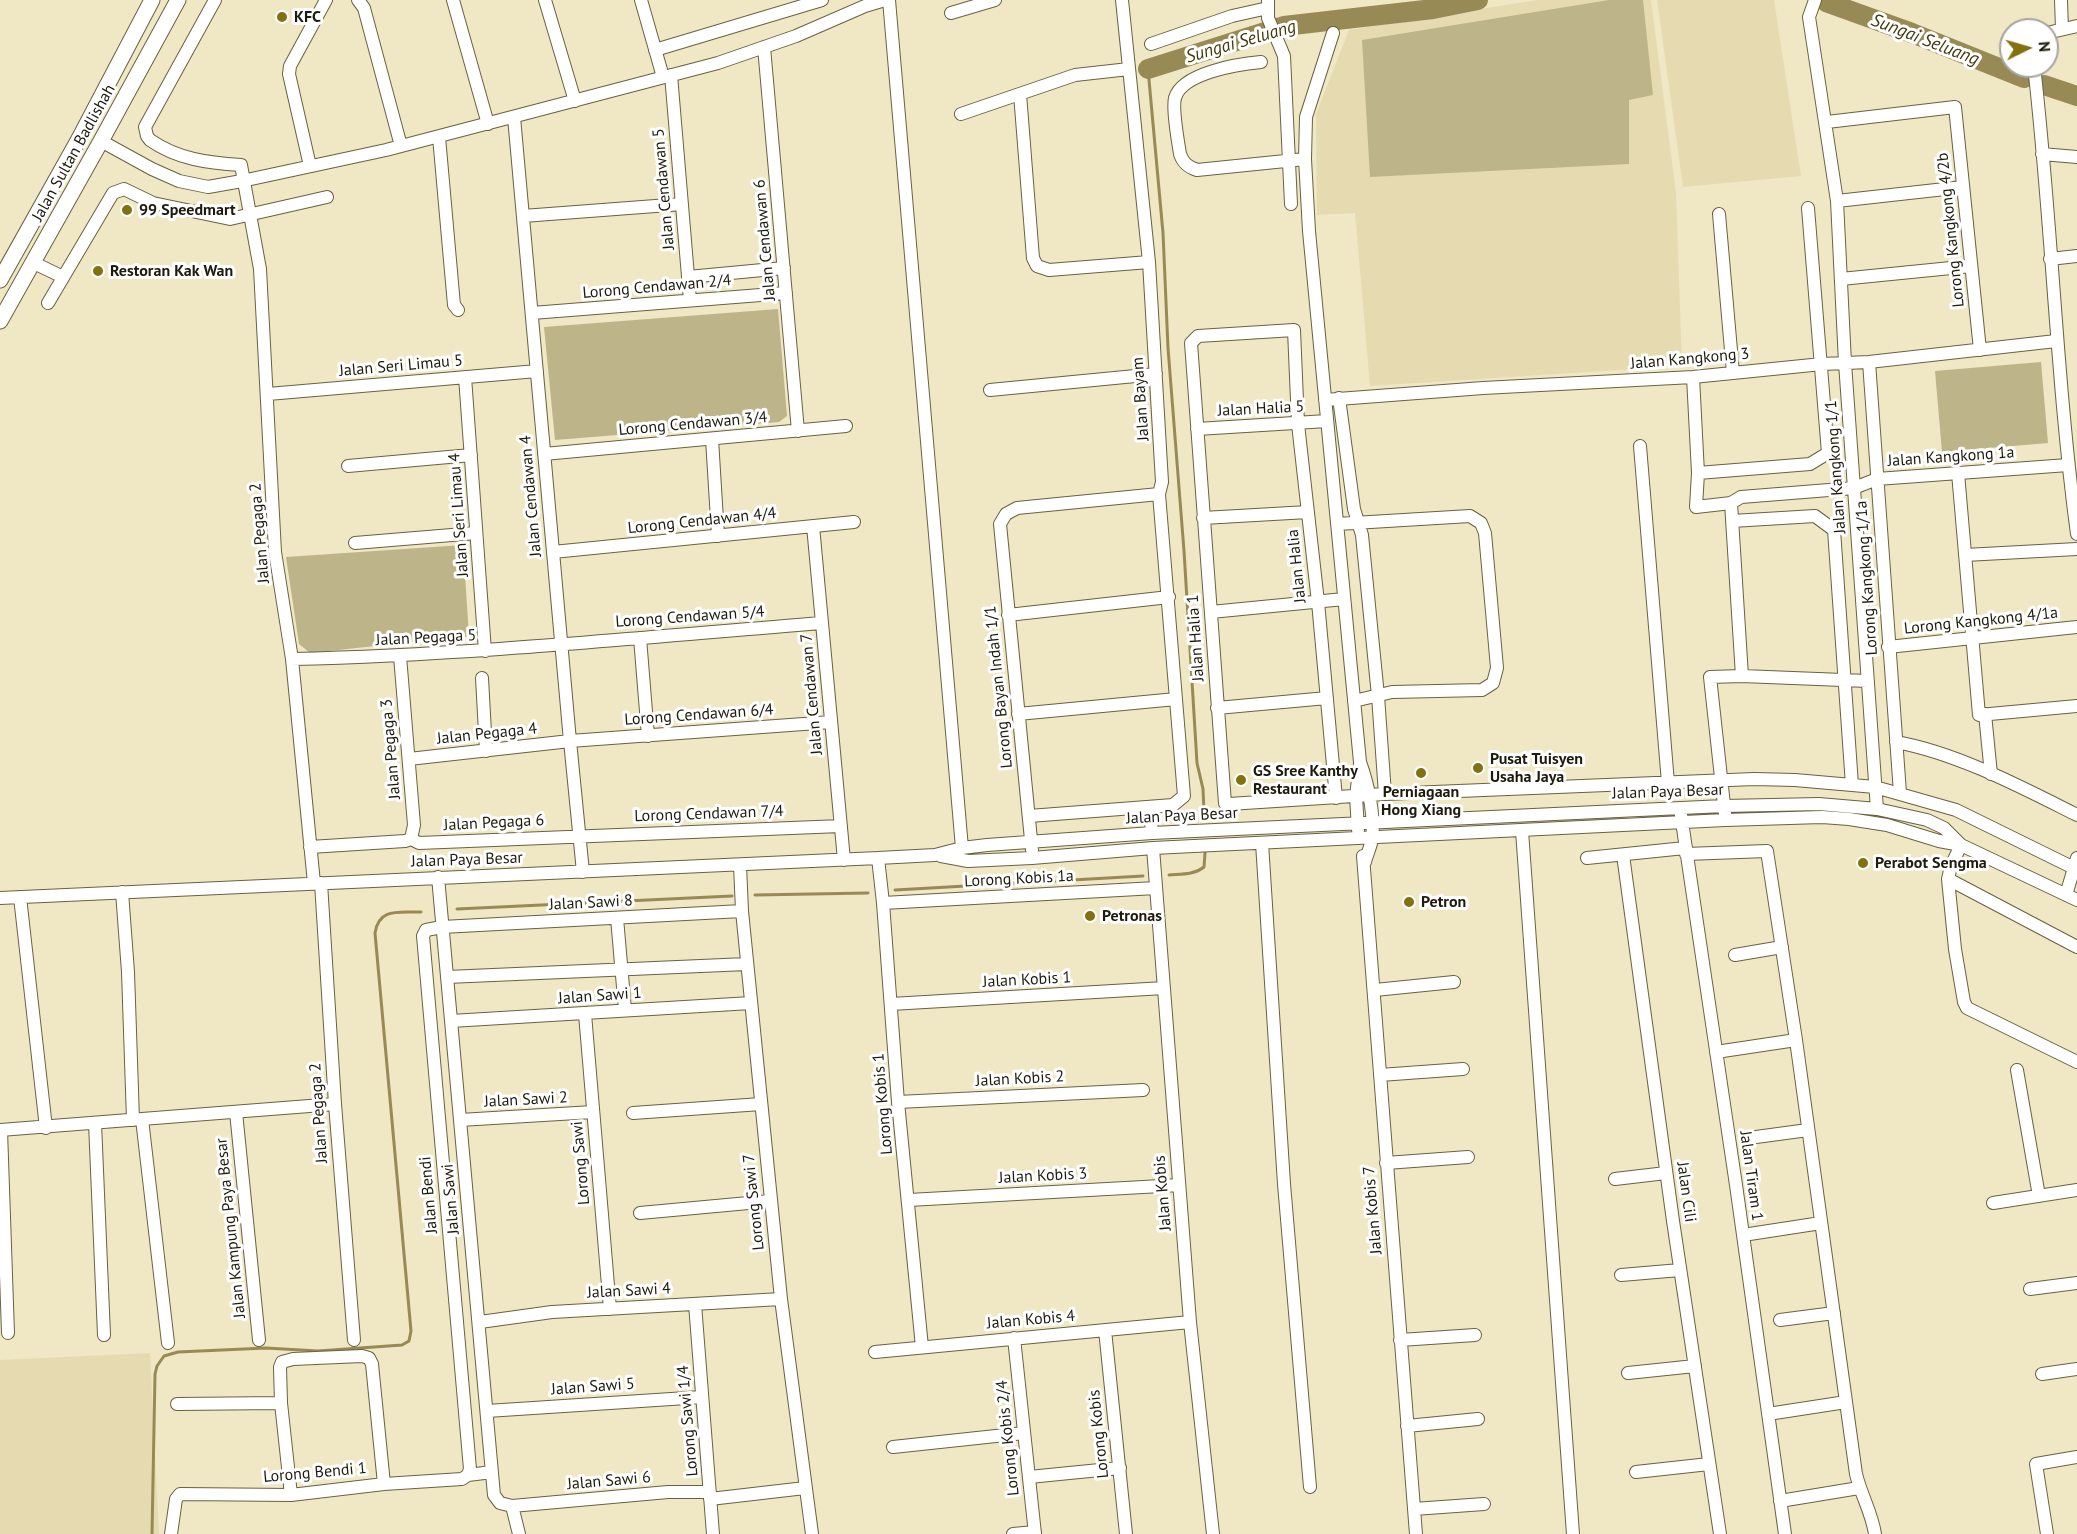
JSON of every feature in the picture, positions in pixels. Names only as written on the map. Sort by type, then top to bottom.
[{"type":"main road","name":"Jalan Sultan Badlishah","points":[[0,280],[153,0]]},
{"type":"main road","name":"Jalan Sultan Badlishah","points":[[0,321],[178,0]]},
{"type":"street","name":"Jalan Pegaga 2","points":[[215,0],[145,127],[147,136],[159,147],[182,157],[220,164],[241,165],[242,181],[260,269],[275,552],[292,659],[310,847],[317,883],[354,1340]]},
{"type":"street","points":[[310,166],[289,74],[290,66],[326,0]]},
{"type":"street","points":[[358,0],[364,8],[401,146]]},
{"type":"street","points":[[453,0],[488,124]]},
{"type":"street","points":[[545,0],[574,101]]},
{"type":"street","name":"Jalan Cendawan 5","points":[[641,0],[656,50],[667,76],[682,204],[690,300]]},
{"type":"street","points":[[656,50],[822,0]]},
{"type":"street","points":[[101,141],[152,169],[180,181],[208,187],[242,181],[401,146],[718,63],[796,36],[864,3],[887,0],[962,848]]},
{"type":"street","points":[[951,13],[994,0]]},
{"type":"street","name":"Jalan Bayam","points":[[1122,0],[1149,262],[1162,482],[1159,494],[1184,796],[1173,806],[1150,808]]},
{"type":"street","points":[[2061,0],[2062,29]]},
{"type":"street","name":"Jalan Kangkong 1/1","points":[[1814,3],[1809,17],[1827,122],[1837,201],[1845,363],[1877,809]]},
{"type":"street","points":[[1151,44],[1232,16],[1268,9],[1284,56],[1291,204]]},
{"type":"street","points":[[2059,30],[2077,26]]},
{"type":"street","points":[[1333,33],[1306,117],[1305,159],[1309,231],[1363,796]]},
{"type":"street","name":"Jalan Cendawan 6","points":[[764,47],[798,431]]},
{"type":"street","points":[[1261,62],[1245,63],[1197,77],[1178,90],[1174,100],[1179,154],[1182,161],[1197,170],[1305,159]]},
{"type":"street","points":[[961,114],[1075,75],[1129,69]]},
{"type":"street","points":[[2036,78],[2067,465],[2077,534]]},
{"type":"street","points":[[1020,94],[1033,258],[1037,266],[1049,270],[1149,262]]},
{"type":"street","name":"Lorong Kangkong 4/2b","points":[[1827,122],[1955,107],[1980,350]]},
{"type":"street","name":"Jalan Cendawan 4","points":[[514,117],[583,872]]},
{"type":"street","points":[[439,136],[454,305],[458,310]]},
{"type":"street","points":[[2042,154],[2077,157]]},
{"type":"street","points":[[1837,201],[1963,187]]},
{"type":"street","points":[[48,303],[112,193],[124,189],[153,203],[230,219],[327,197]]},
{"type":"street","points":[[523,216],[682,204]]},
{"type":"street","points":[[1693,377],[1698,473],[1810,464],[1828,453],[1808,208]]},
{"type":"street","points":[[1719,214],[1732,373]]},
{"type":"street","points":[[2050,259],[2077,256]]},
{"type":"street","points":[[34,263],[63,277]]},
{"type":"street","points":[[1840,279],[1971,266]]},
{"type":"street","points":[[688,276],[784,268]]},
{"type":"street","name":"Lorong Cendawan 2/4","points":[[532,313],[786,292]]},
{"type":"street","name":"Jalan Halia 1","points":[[1294,330],[1198,336],[1191,343],[1225,803],[1720,780],[1795,780],[1875,787],[1900,793],[1956,810],[2076,863]]},
{"type":"street","name":"Jalan Halia","points":[[1294,330],[1298,424],[1318,602],[1336,798]]},
{"type":"street","name":"Jalan Kangkong 3","points":[[1325,400],[1483,388],[1693,377],[1822,364],[1869,362],[2056,341]]},
{"type":"street","name":"Lorong Kangkong 1/1a","points":[[1869,362],[1900,793]]},
{"type":"street","name":"Jalan Seri Limau 5","points":[[268,394],[537,371]]},
{"type":"street","points":[[990,390],[1156,374]]},
{"type":"street","name":"Jalan Seri Limau 4","points":[[465,378],[484,651]]},
{"type":"street","points":[[1339,398],[1354,509],[1362,535],[1385,794]]},
{"type":"street","name":"Jalan Halia 5","points":[[1197,429],[1327,421]]},
{"type":"street","name":"Lorong Cendawan 3/4","points":[[544,454],[846,426]]},
{"type":"street","points":[[712,439],[718,536]]},
{"type":"street","points":[[1640,446],[1668,783]]},
{"type":"street","points":[[348,466],[471,455]]},
{"type":"street","name":"Jalan Kangkong 1a","points":[[1698,473],[1696,507],[1731,503],[1741,496],[1854,488],[1877,479],[2067,465]]},
{"type":"street","points":[[1958,473],[1971,639],[1991,774]]},
{"type":"street","name":"Lorong Bayan Indah 1/1","points":[[1032,858],[1000,524],[1006,514],[1017,508],[1159,494]]},
{"type":"street","points":[[1731,503],[1742,676]]},
{"type":"street","points":[[1203,518],[1308,512]]},
{"type":"street","points":[[1337,524],[1470,516],[1481,523],[1485,533],[1497,668],[1493,683],[1482,690],[1392,692],[1354,701]]},
{"type":"street","points":[[1732,521],[1815,516],[1834,530],[1852,785]]},
{"type":"street","name":"Lorong Cendawan 4/4","points":[[553,552],[854,522]]},
{"type":"street","name":"Jalan Cendawan 7","points":[[813,526],[844,860]]},
{"type":"street","points":[[355,543],[476,534]]},
{"type":"street","points":[[1965,555],[2077,549]]},
{"type":"street","points":[[1008,615],[1169,597]]},
{"type":"street","points":[[1210,612],[1344,599]]},
{"type":"street","name":"Lorong Cendawan 5/4","points":[[561,644],[822,623]]},
{"type":"street","name":"Lorong Kangkong 4/1a","points":[[1888,647],[2077,627]]},
{"type":"street","points":[[640,638],[648,735]]},
{"type":"street","name":"Jalan Pegaga 5","points":[[292,659],[400,656],[561,644]]},
{"type":"street","name":"Jalan Pegaga 3","points":[[400,656],[414,825],[411,839]]},
{"type":"street","points":[[1725,820],[1710,677],[1742,676],[1868,681]]},
{"type":"street","points":[[482,678],[486,751]]},
{"type":"street","points":[[1217,708],[1327,698]]},
{"type":"street","points":[[1018,714],[1176,699]]},
{"type":"street","points":[[1982,714],[2077,706]]},
{"type":"street","name":"Lorong Cendawan 6/4","points":[[570,741],[831,722]]},
{"type":"street","name":"Jalan Pegaga 4","points":[[409,759],[570,741]]},
{"type":"street","points":[[1896,742],[1925,747],[1991,774],[2077,815]]},
{"type":"street","name":"Jalan Kobis 7","points":[[1363,796],[1371,822],[1372,838],[1366,872]]},
{"type":"street","name":"Jalan Kobis 7","points":[[1363,796],[1358,823],[1358,839],[1366,872],[1386,1163],[1416,1534]]},
{"type":"street","name":"Jalan Paya Besar","points":[[0,898],[844,860],[935,855],[962,848],[1152,833],[1724,806],[1820,804],[1877,809],[1927,820],[1944,828],[1961,845]]},
{"type":"street","points":[[1029,816],[1150,808],[1152,833]]},
{"type":"street","name":"Jalan Tiram 1","points":[[1680,808],[1785,1534]]},
{"type":"street","name":"Jalan Paya Besar","points":[[935,855],[968,861],[1153,848],[1725,820],[1822,818],[1849,819],[1887,825],[1939,841],[1961,845],[2072,897]]},
{"type":"street","name":"Lorong Cendawan 7/4","points":[[579,836],[841,826]]},
{"type":"street","points":[[1522,831],[1573,1534]]},
{"type":"street","name":"Jalan Pegaga 6","points":[[310,847],[411,839],[419,843],[579,836]]},
{"type":"street","points":[[1262,843],[1283,1173],[1310,1487]]},
{"type":"street","points":[[1961,845],[1951,866],[1948,879],[1955,949],[1967,1008],[2077,1062]]},
{"type":"street","name":"Jalan Kobis","points":[[1153,848],[1190,1322],[1213,1534]]},
{"type":"street","points":[[1587,858],[1686,851],[1767,851],[1859,1488],[1872,1516],[1875,1534]]},
{"type":"street","name":"Jalan Cili","points":[[1623,855],[1666,1173],[1720,1534]]},
{"type":"street","name":"Lorong Kobis 1","points":[[878,858],[898,1102],[922,1347]]},
{"type":"street","points":[[2072,897],[2076,863]]},
{"type":"street","name":"Lorong Sawi 7","points":[[740,865],[742,911],[770,1201],[805,1488],[813,1534]]},
{"type":"street","name":"Jalan Sawi","points":[[438,877],[494,1495],[500,1503],[512,1506]]},
{"type":"street","points":[[1948,879],[2077,947]]},
{"type":"street","name":"Lorong Kobis 1a","points":[[883,903],[1156,888]]},
{"type":"street","points":[[122,892],[138,1120],[168,1343]]},
{"type":"street","points":[[20,897],[46,1128]]},
{"type":"street","name":"Jalan Sawi 8","points":[[442,927],[742,911]]},
{"type":"street","points":[[617,918],[625,1010]]},
{"type":"street","name":"Jalan Bendi","points":[[442,927],[426,930],[423,936],[423,957],[461,1360],[470,1470],[468,1475]]},
{"type":"street","points":[[1735,955],[1782,947]]},
{"type":"street","points":[[447,977],[747,964]]},
{"type":"street","points":[[1375,990],[1454,982]]},
{"type":"street","name":"Jalan Kobis 1","points":[[891,1004],[1164,988]]},
{"type":"street","name":"Jalan Sawi 1","points":[[451,1021],[751,1003]]},
{"type":"street","name":"Lorong Sawi","points":[[585,1014],[610,1310]]},
{"type":"street","points":[[1716,1052],[1796,1040]]},
{"type":"street","points":[[1380,1075],[1463,1068]]},
{"type":"street","points":[[2017,1070],[2039,1196]]},
{"type":"street","name":"Jalan Kobis 2","points":[[898,1102],[1143,1090]]},
{"type":"street","points":[[8,1333],[1,1130],[335,1104]]},
{"type":"street","points":[[633,1113],[761,1104]]},
{"type":"street","name":"Jalan Kampung Paya Besar","points":[[236,1112],[259,1340]]},
{"type":"street","name":"Jalan Sawi 2","points":[[460,1120],[593,1112]]},
{"type":"street","points":[[95,1123],[104,1335]]},
{"type":"street","points":[[1756,1137],[1808,1130]]},
{"type":"street","points":[[1386,1163],[1468,1157]]},
{"type":"street","points":[[1615,1179],[1666,1173]]},
{"type":"street","name":"Jalan Kobis 3","points":[[909,1200],[1179,1185]]},
{"type":"street","points":[[1993,1203],[2077,1190]]},
{"type":"street","points":[[640,1214],[770,1201]]},
{"type":"street","points":[[1743,1235],[1821,1223]]},
{"type":"street","points":[[1621,1275],[1680,1270]]},
{"type":"street","points":[[2030,1289],[2077,1283]]},
{"type":"street","name":"Jalan Sawi 4","points":[[480,1322],[552,1312],[781,1299]]},
{"type":"street","name":"Lorong Sawi 1/4","points":[[695,1304],[713,1534]]},
{"type":"street","points":[[1780,1320],[1834,1313]]},
{"type":"street","name":"Jalan Kobis 4","points":[[875,1352],[1190,1322]]},
{"type":"street","name":"Lorong Kobis","points":[[1105,1330],[1126,1534]]},
{"type":"street","points":[[1400,1340],[1475,1335]]},
{"type":"street","name":"Lorong Kobis 2/4","points":[[1014,1338],[1035,1533]]},
{"type":"street","points":[[291,1495],[281,1403],[280,1367],[282,1362],[293,1359],[362,1356],[369,1358],[372,1364],[384,1484]]},
{"type":"street","points":[[1628,1373],[1695,1366]]},
{"type":"street","points":[[2042,1374],[2077,1369]]},
{"type":"street","name":"Jalan Sawi 5","points":[[487,1411],[702,1397]]},
{"type":"street","points":[[1768,1414],[1846,1402]]},
{"type":"street","points":[[177,1404],[281,1403]]},
{"type":"street","points":[[1407,1426],[1478,1419]]},
{"type":"street","points":[[893,1447],[1024,1433]]},
{"type":"street","points":[[2047,1534],[2036,1464],[2077,1457]]},
{"type":"street","points":[[1636,1472],[1709,1464]]},
{"type":"street","points":[[1029,1477],[1119,1468]]},
{"type":"street","name":"Lorong Bendi 1","points":[[171,1534],[176,1499],[180,1494],[291,1495],[384,1484],[462,1479],[468,1475],[492,1472]]},
{"type":"street","name":"Jalan Sawi 6","points":[[512,1506],[668,1492],[710,1495],[805,1488]]},
{"type":"street","points":[[1780,1501],[1859,1488]]},
{"type":"street","points":[[1414,1509],[1485,1504]]},
{"type":"street","points":[[512,1506],[519,1534]]},
{"type":"street","points":[[1013,1534],[1035,1533]]},
{"type":"shaded area","points":[[1537,0],[1651,0],[1676,193],[1682,366],[1370,386],[1355,213],[1317,215],[1316,114],[1349,30]]},
{"type":"shaded area","points":[[1609,0],[1643,0],[1653,95],[1629,100],[1629,164],[1370,177],[1362,40]]},
{"type":"shaded area","points":[[1657,0],[1774,0],[1801,176],[1683,187]]},
{"type":"shaded area","points":[[778,309],[787,416],[779,422],[555,440],[544,327]]},
{"type":"shaded area","points":[[2041,362],[2048,443],[1942,452],[1935,371]]},
{"type":"shaded area","points":[[463,545],[469,636],[310,653],[299,644],[286,557]]},
{"type":"shaded area","points":[[150,1353],[159,1534],[0,1534],[0,1360]]},
{"type":"waterway","name":"Sungai Seluang","points":[[1148,69],[1284,26],[1433,9],[1478,0]]},
{"type":"waterway","name":"Sungai Seluang","points":[[1826,2],[1999,68]]},
{"type":"waterway","points":[[1148,69],[1163,233],[1168,348],[1184,551],[1197,763],[1203,789],[1204,811]]},
{"type":"waterway","name":"Sungai Seluang","points":[[2044,85],[2077,96]]},
{"type":"waterway","points":[[1169,875],[1188,874],[1200,870],[1204,867],[1205,853]]},
{"type":"waterway","points":[[895,890],[1143,876]]},
{"type":"waterway","points":[[755,895],[868,893]]},
{"type":"waterway","points":[[457,909],[732,896]]},
{"type":"waterway","points":[[152,1534],[155,1374],[164,1356],[178,1352],[266,1348],[318,1351],[402,1345],[409,1341],[411,1331],[375,933],[377,925],[386,915],[398,912],[421,912]]},
{"type":"place","name":"KFC","points":[[282,17]]},
{"type":"place","name":"99 Speedmart","points":[[127,210]]},
{"type":"place","name":"Restoran Kak Wan","points":[[98,271]]},
{"type":"place","name":"Pusat Tuisyen Usaha Jaya","points":[[1478,768]]},
{"type":"place","name":"Perniagaan Hong Xiang","points":[[1421,773]]},
{"type":"place","name":"GS Sree Kanthy Restaurant","points":[[1241,780]]},
{"type":"place","name":"Perabot Sengma","points":[[1863,863]]},
{"type":"place","name":"Petron","points":[[1409,902]]},
{"type":"place","name":"Petronas","points":[[1090,916]]}]
